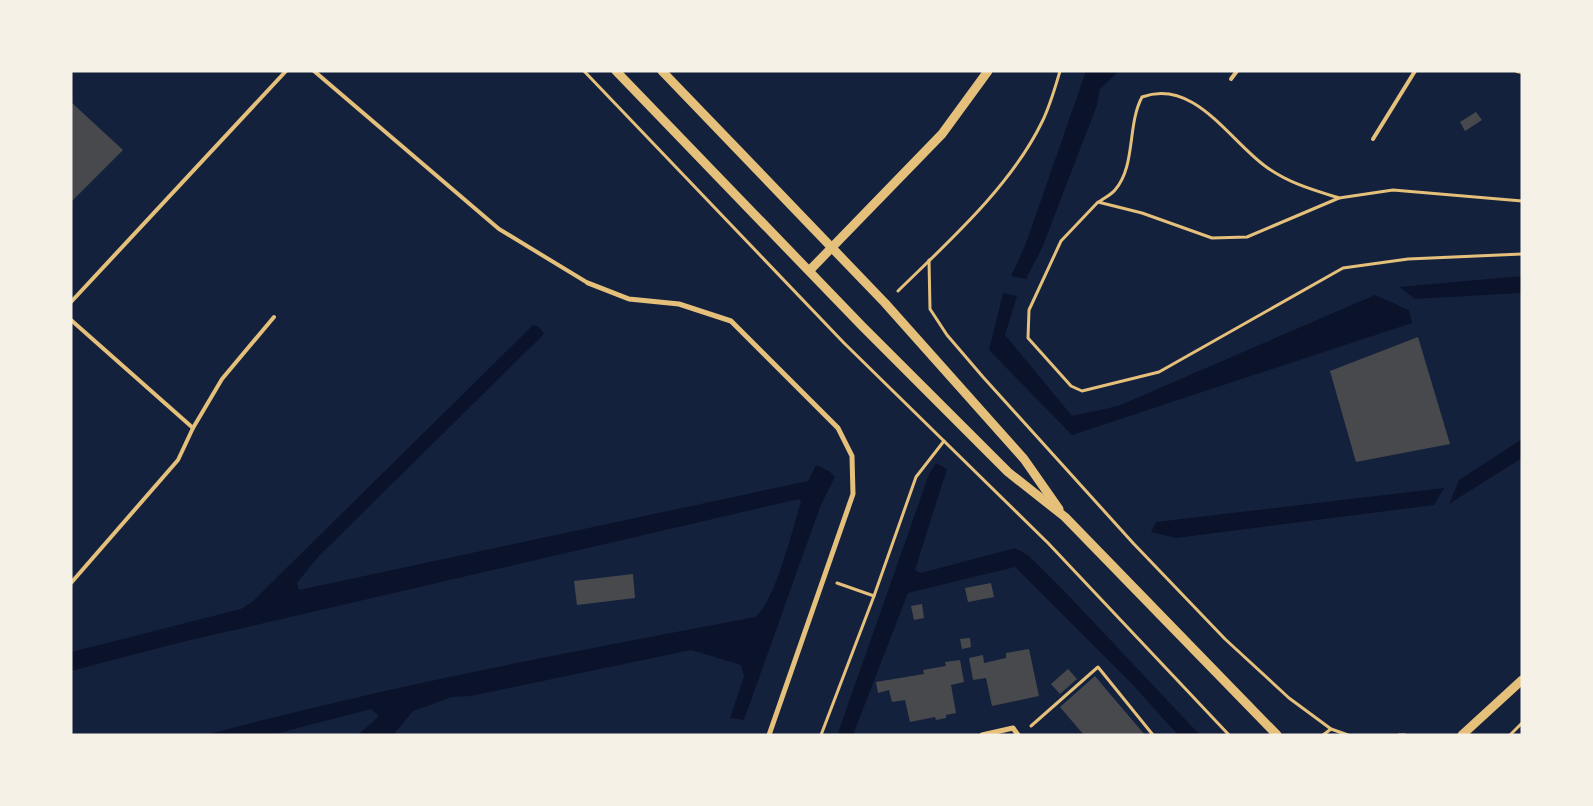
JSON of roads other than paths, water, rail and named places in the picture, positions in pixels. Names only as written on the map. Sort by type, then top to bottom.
[{"type":"street","points":[[616,71],[862,326],[1008,472],[1065,518],[1277,735]]},
{"type":"street","points":[[662,71],[885,303],[1024,459],[1065,518]]},
{"type":"street","points":[[810,270],[942,134],[988,71]]},
{"type":"street","points":[[588,283],[629,299],[679,304],[732,321],[838,428],[852,456],[853,494],[770,735]]},
{"type":"street","points":[[1462,735],[1522,680]]},
{"type":"street","points":[[982,735],[1012,728],[1018,735]]},
{"type":"lane","points":[[71,302],[286,71]]},
{"type":"lane","points":[[314,71],[499,229],[588,283]]},
{"type":"lane","points":[[1230,79],[1237,71]]},
{"type":"lane","points":[[1373,139],[1414,71]]},
{"type":"lane","points":[[1517,71],[1522,72]]},
{"type":"lane","points":[[71,583],[178,460],[193,428],[222,379],[274,317]]},
{"type":"lane","points":[[71,320],[193,428]]},
{"type":"water","points":[[1086,71],[1119,71],[1100,89],[1097,105],[1042,248],[1026,279],[1011,276],[1025,246]]},
{"type":"water","points":[[1522,276],[1522,293],[1415,299],[1399,287]]},
{"type":"water","points":[[1003,293],[1017,296],[1005,335],[1072,416],[1118,406],[1375,295],[1409,310],[1412,323],[1072,435],[989,350]]},
{"type":"water","points":[[533,325],[539,327],[544,334],[318,557],[297,583],[299,590],[808,481],[816,465],[829,471],[835,477],[820,507],[744,720],[730,718],[744,676],[741,665],[691,650],[471,696],[452,697],[413,711],[393,735],[358,735],[379,716],[371,709],[271,735],[206,735],[410,685],[755,617],[763,609],[776,581],[801,502],[799,499],[178,643],[71,671],[71,652],[241,609],[252,602]]},
{"type":"water","points":[[1522,439],[1522,458],[1449,504],[1459,480]]},
{"type":"water","points":[[936,463],[947,469],[915,570],[921,573],[1015,548],[1029,556],[1200,735],[1178,735],[1132,684],[1015,567],[908,593],[853,735],[838,733],[929,474]]},
{"type":"water","points":[[1444,488],[1434,505],[1176,538],[1151,532],[1156,522]]}]
